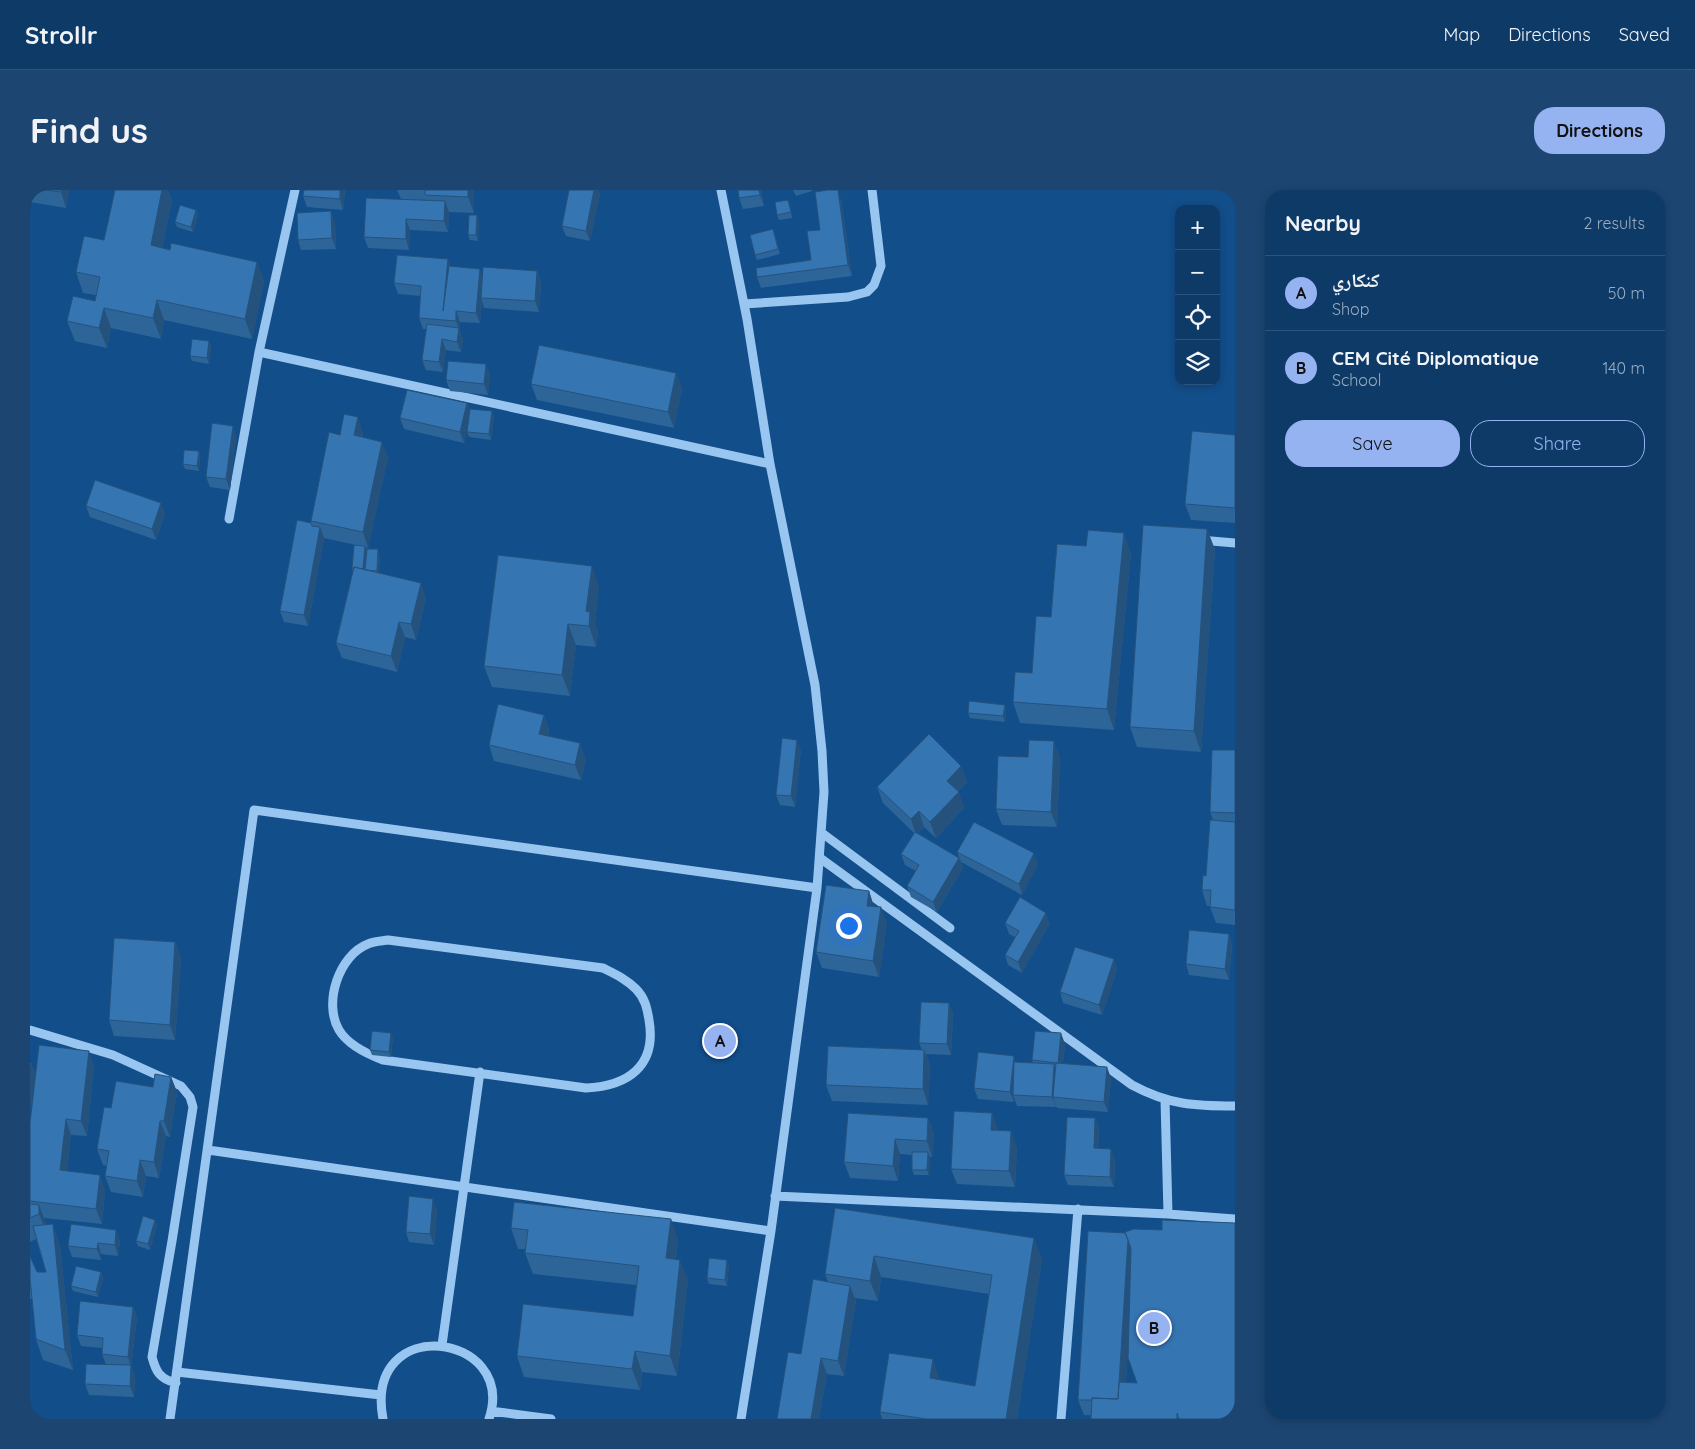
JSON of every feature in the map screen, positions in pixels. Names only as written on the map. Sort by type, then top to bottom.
[{"type":"street","points":[[229,519],[259,352],[295,190]]},
{"type":"street","points":[[721,190],[744,304],[770,464],[815,685],[822,751],[822,833],[817,888],[771,1231],[741,1419]]},
{"type":"street","points":[[744,304],[848,297],[867,292],[874,285],[881,266],[872,190]]},
{"type":"street","points":[[259,352],[770,464]]},
{"type":"street","points":[[1191,539],[1235,543]]},
{"type":"street","points":[[170,1419],[254,810],[817,888]]},
{"type":"street","points":[[822,833],[950,928]]},
{"type":"street","points":[[820,858],[1132,1085],[1165,1100],[1200,1106],[1235,1106]]},
{"type":"street","points":[[388,940],[603,968],[622,977],[637,990],[646,1003],[650,1029],[647,1058],[632,1076],[607,1087],[586,1088],[480,1072],[383,1060],[353,1045],[339,1031],[332,1015],[334,992],[342,967],[355,952],[369,944],[388,940]]},
{"type":"street","points":[[30,1030],[113,1055],[181,1086],[190,1097],[192,1107],[152,1357],[158,1374],[165,1381],[176,1383]]},
{"type":"street","points":[[442,1345],[480,1072]]},
{"type":"street","points":[[1165,1100],[1168,1214]]},
{"type":"street","points":[[208,1150],[771,1231]]},
{"type":"street","points":[[775,1196],[1078,1209],[1235,1219]]},
{"type":"street","points":[[1061,1419],[1078,1209]]},
{"type":"street","points":[[383,1419],[381,1395],[383,1382],[392,1366],[406,1353],[424,1346],[442,1345],[460,1350],[475,1361],[486,1375],[492,1392],[490,1415],[551,1419]]},
{"type":"street","points":[[177,1372],[381,1395]]},
{"type":"building","points":[[45,190],[61,190],[61,192]]},
{"type":"building","points":[[115,190],[162,190],[151,245],[170,250],[171,243],[257,262],[245,319],[157,300],[153,318],[104,308],[99,328],[67,321],[73,296],[95,301],[100,277],[76,272],[84,236],[104,240]]},
{"type":"building","points":[[304,190],[340,190],[340,199],[303,196]]},
{"type":"building","points":[[425,190],[468,190],[468,197],[425,195]]},
{"type":"building","points":[[569,190],[594,190],[586,231],[562,226]]},
{"type":"building","points":[[738,190],[759,190],[760,195],[739,198]]},
{"type":"building","points":[[838,190],[848,265],[757,277],[756,268],[811,260],[807,231],[820,230],[815,192]]},
{"type":"building","points":[[366,198],[445,201],[444,221],[406,219],[406,239],[364,237]]},
{"type":"building","points":[[788,200],[791,212],[777,215],[775,202]]},
{"type":"building","points":[[180,205],[196,210],[191,227],[175,222]]},
{"type":"building","points":[[331,211],[332,238],[298,240],[297,213]]},
{"type":"building","points":[[469,215],[477,215],[476,235],[468,235]]},
{"type":"building","points":[[773,229],[778,249],[755,255],[750,235]]},
{"type":"building","points":[[397,255],[448,259],[443,311],[449,266],[480,269],[476,313],[456,311],[456,321],[419,318],[421,286],[394,283]]},
{"type":"building","points":[[483,267],[537,271],[535,301],[481,298]]},
{"type":"building","points":[[427,324],[459,328],[457,342],[442,339],[439,362],[422,360]]},
{"type":"building","points":[[192,339],[209,341],[207,358],[190,356]]},
{"type":"building","points":[[539,345],[676,373],[668,412],[531,384]]},
{"type":"building","points":[[448,361],[486,364],[484,384],[446,380]]},
{"type":"building","points":[[407,390],[467,403],[460,432],[400,418]]},
{"type":"building","points":[[470,409],[492,411],[489,434],[467,432]]},
{"type":"building","points":[[344,414],[358,417],[354,435],[382,442],[363,532],[311,521],[329,432],[340,435]]},
{"type":"building","points":[[212,423],[233,426],[226,479],[206,477]]},
{"type":"building","points":[[1192,431],[1235,435],[1235,508],[1185,504]]},
{"type":"building","points":[[184,450],[199,451],[197,466],[183,464]]},
{"type":"building","points":[[95,480],[161,503],[152,529],[86,506]]},
{"type":"building","points":[[297,520],[320,527],[304,615],[280,611]]},
{"type":"building","points":[[1143,525],[1207,529],[1194,731],[1130,727]]},
{"type":"building","points":[[1088,530],[1124,533],[1107,709],[1013,702],[1015,672],[1032,673],[1036,616],[1051,617],[1057,544],[1086,546]]},
{"type":"building","points":[[354,545],[365,546],[363,569],[354,567],[352,569]]},
{"type":"building","points":[[367,549],[378,549],[377,571],[365,570]]},
{"type":"building","points":[[498,555],[592,566],[586,611],[590,612],[589,626],[568,624],[562,675],[484,666]]},
{"type":"building","points":[[354,567],[421,583],[411,624],[399,622],[391,656],[336,643]]},
{"type":"building","points":[[969,701],[1005,705],[1003,716],[968,713]]},
{"type":"building","points":[[498,704],[544,715],[539,734],[580,743],[575,765],[489,745]]},
{"type":"building","points":[[929,734],[961,766],[947,781],[959,792],[930,822],[919,811],[911,819],[877,787]]},
{"type":"building","points":[[782,738],[797,740],[791,796],[776,795]]},
{"type":"building","points":[[1029,740],[1054,741],[1051,812],[996,809],[998,756],[1028,757]]},
{"type":"building","points":[[1212,750],[1235,750],[1235,813],[1210,812]]},
{"type":"building","points":[[1210,820],[1235,822],[1235,910],[1210,907],[1211,890],[1202,890],[1203,875],[1206,876]]},
{"type":"building","points":[[974,822],[1034,853],[1019,884],[957,852]]},
{"type":"building","points":[[915,832],[959,858],[933,902],[907,886],[919,865],[901,854]]},
{"type":"building","points":[[826,885],[869,891],[867,906],[881,907],[873,961],[816,952]]},
{"type":"building","points":[[1020,897],[1046,913],[1018,962],[1005,955],[1019,931],[1005,923]]},
{"type":"building","points":[[1189,930],[1229,934],[1225,969],[1186,964]]},
{"type":"building","points":[[114,938],[175,942],[170,1025],[109,1020]]},
{"type":"building","points":[[1075,947],[1114,959],[1099,1005],[1060,992]]},
{"type":"building","points":[[921,1002],[949,1003],[947,1044],[919,1043]]},
{"type":"building","points":[[372,1031],[391,1033],[389,1052],[370,1050]]},
{"type":"building","points":[[1035,1031],[1061,1033],[1058,1063],[1032,1060]]},
{"type":"building","points":[[39,1045],[89,1051],[81,1121],[66,1119],[60,1170],[100,1175],[96,1209],[30,1201],[30,1123]]},
{"type":"building","points":[[828,1046],[924,1050],[923,1089],[826,1085]]},
{"type":"building","points":[[978,1052],[1014,1056],[1010,1092],[974,1088]]},
{"type":"building","points":[[1014,1062],[1054,1064],[1052,1097],[1013,1095]]},
{"type":"building","points":[[1056,1063],[1107,1067],[1104,1102],[1053,1097]]},
{"type":"building","points":[[155,1074],[171,1077],[164,1121],[160,1121],[154,1162],[140,1160],[137,1181],[105,1176],[109,1151],[97,1149],[104,1107],[111,1108],[116,1081],[153,1087]]},
{"type":"building","points":[[954,1111],[992,1113],[991,1130],[1011,1131],[1009,1171],[951,1169]]},
{"type":"building","points":[[848,1113],[928,1118],[927,1141],[895,1139],[893,1166],[844,1162]]},
{"type":"building","points":[[1067,1117],[1095,1118],[1094,1148],[1111,1149],[1110,1177],[1064,1175]]},
{"type":"building","points":[[912,1152],[928,1152],[927,1170],[912,1170]]},
{"type":"building","points":[[409,1196],[433,1199],[430,1234],[406,1232]]},
{"type":"building","points":[[514,1202],[671,1219],[666,1258],[680,1260],[670,1356],[635,1351],[632,1369],[517,1356],[523,1304],[633,1316],[639,1266],[525,1253],[528,1230],[511,1228]]},
{"type":"building","points":[[30,1204],[39,1205],[39,1214],[30,1218]]},
{"type":"building","points":[[835,1208],[1034,1238],[1006,1419],[926,1419],[880,1412],[889,1353],[933,1359],[930,1378],[975,1386],[992,1275],[874,1256],[870,1281],[825,1274]]},
{"type":"building","points":[[143,1216],[155,1220],[148,1244],[136,1241]]},
{"type":"building","points":[[1162,1220],[1235,1223],[1235,1419],[1179,1419],[1177,1413],[1177,1419],[1091,1419],[1092,1398],[1118,1399],[1119,1382],[1137,1383],[1128,1358],[1131,1248],[1125,1232],[1134,1229],[1162,1230]]},
{"type":"building","points":[[53,1224],[65,1350],[36,1339],[30,1278],[30,1256],[37,1272],[46,1272],[33,1226]]},
{"type":"building","points":[[71,1224],[116,1230],[115,1245],[98,1243],[97,1249],[68,1246]]},
{"type":"building","points":[[1088,1231],[1125,1233],[1128,1240],[1118,1399],[1092,1398],[1092,1400],[1078,1400]]},
{"type":"building","points":[[709,1258],[727,1260],[725,1280],[707,1278]]},
{"type":"building","points":[[76,1266],[101,1272],[96,1292],[71,1286]]},
{"type":"building","points":[[813,1279],[850,1286],[838,1361],[821,1358],[811,1419],[777,1419],[788,1352],[801,1354]]},
{"type":"building","points":[[80,1301],[133,1307],[128,1357],[102,1354],[103,1338],[77,1335]]},
{"type":"building","points":[[86,1364],[131,1365],[130,1386],[85,1384]]},
{"type":"place","name":"كنكاري","points":[[720,1041]]},
{"type":"place","name":"CEM Cité Diplomatique","points":[[1154,1328]]}]
